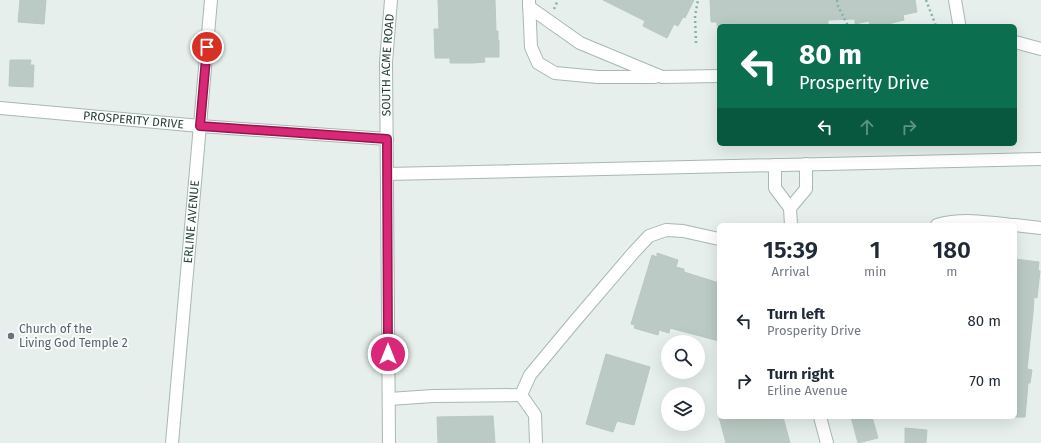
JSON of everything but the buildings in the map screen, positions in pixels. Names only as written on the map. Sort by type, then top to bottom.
[{"type":"street","name":"ERLINE AVENUE","points":[[172,443],[211,0]]},
{"type":"street","name":"SOUTH ACME ROAD","points":[[389,443],[386,62],[391,0]]},
{"type":"street","points":[[955,0],[960,24]]},
{"type":"street","points":[[529,4],[531,47],[538,63],[555,73],[598,77],[717,76]]},
{"type":"street","points":[[529,4],[580,43],[662,77]]},
{"type":"street","points":[[1017,43],[1041,49]]},
{"type":"street","name":"PROSPERITY DRIVE","points":[[0,108],[200,126],[387,139]]},
{"type":"street","points":[[388,174],[1041,158]]},
{"type":"street","points":[[775,164],[775,188],[790,208],[791,223]]},
{"type":"street","points":[[790,208],[806,189],[806,164]]},
{"type":"street","points":[[952,223],[980,221],[996,223]]},
{"type":"street","points":[[1017,225],[1041,228]]},
{"type":"street","points":[[521,395],[530,375],[649,236],[666,230],[683,231],[717,239]]},
{"type":"street","points":[[389,399],[433,396],[521,395]]},
{"type":"street","points":[[521,395],[535,414],[536,443]]},
{"type":"street","points":[[821,419],[827,443]]},
{"type":"path","points":[[696,43],[695,16],[698,0]]},
{"type":"path","points":[[837,0],[838,6],[847,24]]},
{"type":"path","points":[[926,0],[935,24]]},
{"type":"place","name":"Church of the Living God Temple 2","points":[[11,336]]},
{"type":"route","points":[[207,47],[200,126],[387,139],[388,354]]}]
